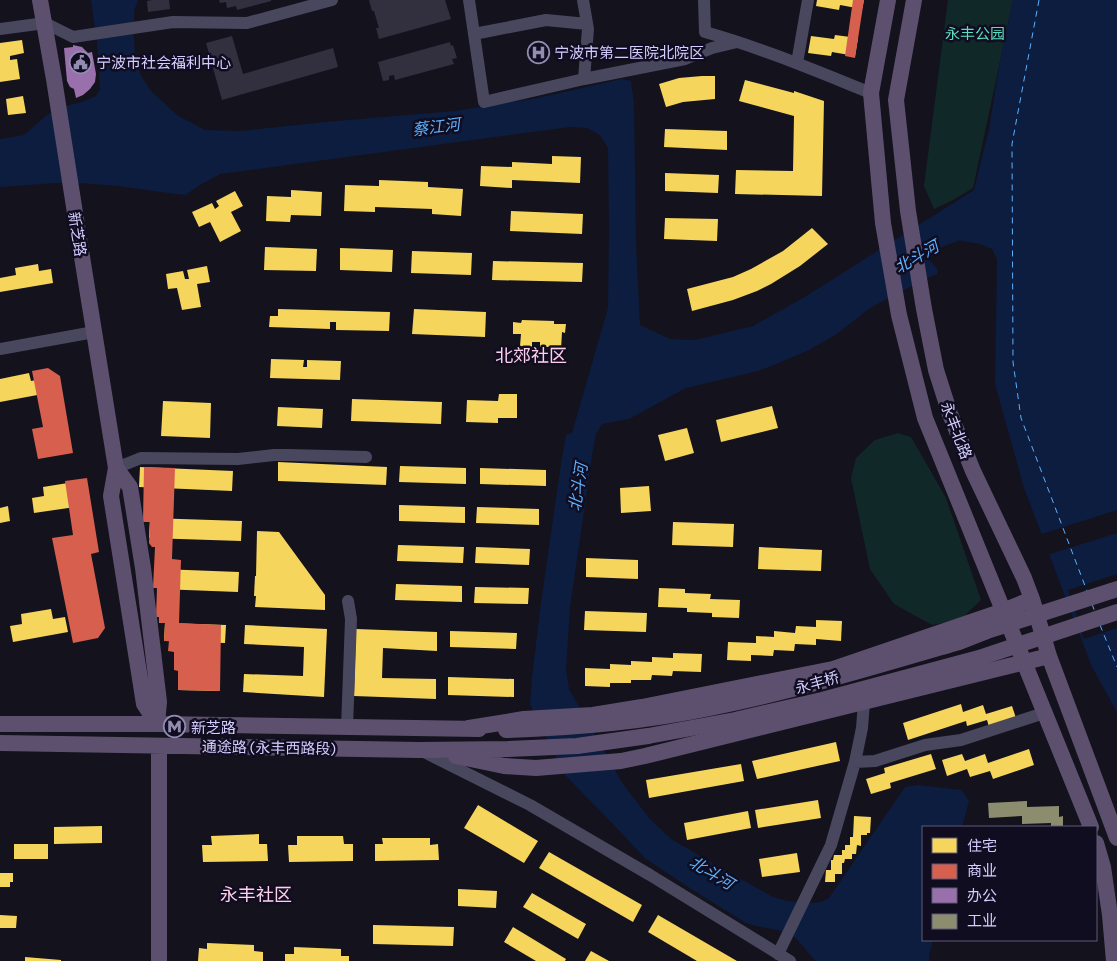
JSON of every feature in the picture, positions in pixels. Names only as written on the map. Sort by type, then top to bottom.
[{"type":"main road","name":"新芝路","points":[[40,0],[116,468],[130,487],[159,702],[157,724]]},
{"type":"main road","name":"永丰北路","points":[[888,0],[871,93],[883,224],[899,315],[925,418],[1091,826]]},
{"type":"main road","name":"永丰北路","points":[[914,0],[896,100],[908,211],[936,370],[950,414],[972,471],[1024,578],[1049,656],[1117,838]]},
{"type":"main road","name":"永丰桥","points":[[506,730],[559,729],[638,720],[708,709],[782,692],[959,642],[987,631],[1117,589]]},
{"type":"main road","points":[[469,728],[524,719],[593,715],[833,669],[1032,600]]},
{"type":"main road","name":"永丰桥","points":[[508,749],[577,746],[648,736],[822,700],[979,658],[1117,612]]},
{"type":"main road","points":[[420,750],[504,766],[536,768],[621,761],[1049,656]]},
{"type":"main road","name":"通途路 (永丰西路段)","points":[[0,724],[157,724],[506,730]]},
{"type":"main road","name":"通途路 (永丰西路段)","points":[[0,743],[420,750],[508,749]]},
{"type":"main road","points":[[159,746],[159,961]]},
{"type":"main road","points":[[1097,846],[1104,867],[1114,961]]},
{"type":"street","points":[[0,29],[45,23],[72,37],[172,22],[247,23],[332,0]]},
{"type":"street","points":[[469,0],[484,102],[584,79],[685,59],[712,48],[740,42]]},
{"type":"street","points":[[583,0],[588,29],[584,79]]},
{"type":"street","points":[[704,0],[705,32],[740,42],[871,93]]},
{"type":"street","points":[[797,63],[808,0]]},
{"type":"street","points":[[474,34],[546,20],[587,24]]},
{"type":"street","points":[[0,348],[94,332]]},
{"type":"street","points":[[116,468],[141,458],[238,459],[289,455],[366,457]]},
{"type":"street","points":[[347,727],[351,619],[348,601]]},
{"type":"street","points":[[420,750],[530,805],[650,875],[784,958],[787,936],[831,845],[855,762],[862,728],[864,702]]},
{"type":"street","points":[[855,762],[875,761],[925,745],[961,740],[1044,713]]},
{"type":"green space","name":"永丰公园","points":[[948,0],[1013,0],[973,188],[934,209],[924,186]]},
{"type":"green space","points":[[898,433],[911,437],[946,498],[981,600],[961,619],[932,625],[894,604],[870,569],[851,478],[856,458],[875,440]]},
{"type":"water","name":"蔡江河","points":[[91,0],[138,0],[134,11],[134,37],[135,57],[141,76],[151,91],[177,115],[205,130],[241,131],[455,111],[533,99],[622,79],[631,81],[634,103],[636,245],[640,325],[670,339],[695,340],[753,326],[803,298],[974,190],[989,129],[1000,61],[1013,0],[1117,0],[1117,712],[1092,667],[1024,488],[995,384],[997,259],[992,249],[980,244],[941,237],[933,240],[936,252],[928,258],[938,270],[937,274],[870,308],[837,334],[807,351],[758,371],[686,388],[629,419],[602,424],[596,434],[593,449],[570,607],[566,669],[569,689],[623,784],[650,819],[671,839],[773,897],[787,901],[812,903],[821,902],[829,898],[905,787],[918,785],[961,790],[969,801],[962,826],[922,826],[922,941],[933,941],[929,955],[930,961],[816,961],[798,940],[791,935],[746,923],[688,887],[645,858],[564,774],[530,704],[540,610],[566,435],[572,433],[608,308],[608,148],[600,135],[587,128],[570,127],[220,174],[186,195],[79,183],[0,187],[0,139],[24,135],[47,115],[65,106],[96,96],[100,90],[97,43]]},
{"type":"pier","points":[[1117,510],[1117,533],[1047,555],[1039,535]]},
{"type":"pier","points":[[1117,574],[1117,628],[1084,639],[1068,590]]},
{"type":"building: 住宅","points":[[817,0],[864,0],[862,9],[840,5],[839,10],[816,6]]},
{"type":"building: 住宅","points":[[835,35],[858,38],[855,56],[832,52],[831,56],[808,53],[811,36],[834,39]]},
{"type":"building: 住宅","points":[[22,40],[24,53],[10,56],[10,60],[17,59],[20,79],[0,82],[0,43]]},
{"type":"building: 住宅","points":[[715,76],[715,99],[683,102],[666,107],[659,84],[679,78]]},
{"type":"building: 住宅","points":[[745,80],[794,93],[794,91],[824,101],[822,196],[735,194],[736,170],[793,171],[794,116],[739,101]]},
{"type":"building: 住宅","points":[[23,96],[26,113],[8,115],[6,99]]},
{"type":"building: 住宅","points":[[665,129],[727,131],[727,150],[664,147]]},
{"type":"building: 住宅","points":[[552,156],[581,157],[580,183],[512,180],[512,188],[480,186],[481,166],[512,167],[512,162],[552,164]]},
{"type":"building: 住宅","points":[[665,173],[719,175],[718,193],[665,191]]},
{"type":"building: 住宅","points":[[379,180],[428,182],[428,187],[463,189],[461,216],[432,214],[432,209],[375,207],[375,212],[344,211],[345,185],[379,186]]},
{"type":"building: 住宅","points":[[291,190],[322,192],[321,216],[291,215],[290,222],[266,221],[267,196],[291,197]]},
{"type":"building: 住宅","points":[[235,191],[243,206],[231,212],[241,231],[220,242],[210,222],[199,227],[192,212],[212,203],[215,209],[219,206],[216,201]]},
{"type":"building: 住宅","points":[[511,211],[583,214],[582,234],[510,231]]},
{"type":"building: 住宅","points":[[665,218],[718,219],[717,241],[664,239]]},
{"type":"building: 住宅","points":[[812,228],[828,244],[800,266],[757,291],[733,300],[692,311],[687,289],[733,277],[751,269],[783,251]]},
{"type":"building: 住宅","points":[[265,247],[317,249],[316,271],[264,270]]},
{"type":"building: 住宅","points":[[340,248],[393,250],[392,272],[340,270]]},
{"type":"building: 住宅","points":[[412,251],[472,253],[471,275],[411,273]]},
{"type":"building: 住宅","points":[[493,261],[583,263],[582,282],[492,280]]},
{"type":"building: 住宅","points":[[38,264],[39,271],[51,269],[53,283],[0,292],[0,278],[16,275],[15,268]]},
{"type":"building: 住宅","points":[[207,266],[210,282],[197,284],[201,307],[182,310],[177,288],[168,289],[166,274],[183,271],[185,279],[189,279],[187,270]]},
{"type":"building: 住宅","points":[[278,309],[390,312],[389,331],[336,330],[336,322],[330,322],[330,329],[269,327],[270,316],[278,316]]},
{"type":"building: 住宅","points":[[414,309],[486,312],[485,337],[412,334]]},
{"type":"building: 住宅","points":[[522,320],[554,321],[554,324],[566,324],[565,333],[562,332],[561,350],[553,350],[553,347],[540,347],[540,342],[532,342],[532,347],[520,346],[521,334],[513,334],[513,322],[521,323]]},
{"type":"building: 住宅","points":[[271,359],[304,360],[303,367],[307,367],[307,360],[341,361],[340,380],[270,378]]},
{"type":"building: 住宅","points":[[29,373],[31,381],[46,378],[48,393],[0,402],[0,379]]},
{"type":"building: 住宅","points":[[499,394],[517,394],[517,418],[498,418],[498,423],[466,422],[467,400],[498,401]]},
{"type":"building: 住宅","points":[[352,399],[442,402],[441,424],[351,421]]},
{"type":"building: 住宅","points":[[163,401],[211,403],[210,438],[161,436]]},
{"type":"building: 住宅","points":[[772,406],[778,428],[721,442],[716,420]]},
{"type":"building: 住宅","points":[[278,407],[323,409],[322,428],[277,426]]},
{"type":"building: 住宅","points":[[687,428],[694,453],[665,461],[658,435]]},
{"type":"building: 住宅","points":[[278,462],[387,467],[386,485],[278,481]]},
{"type":"building: 住宅","points":[[400,466],[466,468],[466,484],[399,482]]},
{"type":"building: 住宅","points":[[140,467],[233,471],[232,491],[139,487]]},
{"type":"building: 住宅","points":[[480,468],[546,470],[546,486],[480,484]]},
{"type":"building: 住宅","points":[[74,482],[76,492],[87,490],[89,505],[34,513],[32,498],[44,496],[43,487]]},
{"type":"building: 住宅","points":[[649,486],[651,511],[621,513],[620,488]]},
{"type":"building: 住宅","points":[[399,505],[465,507],[465,523],[399,521]]},
{"type":"building: 住宅","points":[[8,506],[10,521],[0,523],[0,508]]},
{"type":"building: 住宅","points":[[477,507],[539,509],[539,525],[476,523]]},
{"type":"building: 住宅","points":[[150,518],[242,521],[241,541],[149,538]]},
{"type":"building: 住宅","points":[[673,522],[734,524],[733,547],[672,545]]},
{"type":"building: 住宅","points":[[257,531],[279,532],[325,595],[325,610],[255,607]]},
{"type":"building: 住宅","points":[[398,545],[464,547],[463,563],[397,561]]},
{"type":"building: 住宅","points":[[476,547],[530,549],[529,565],[475,563]]},
{"type":"building: 住宅","points":[[759,547],[822,550],[821,571],[758,569]]},
{"type":"building: 住宅","points":[[586,558],[638,560],[638,579],[586,577]]},
{"type":"building: 住宅","points":[[161,569],[239,572],[238,592],[160,589]]},
{"type":"building: 住宅","points":[[396,584],[462,586],[462,602],[395,600]]},
{"type":"building: 住宅","points":[[475,587],[529,588],[528,604],[474,603]]},
{"type":"building: 住宅","points":[[659,588],[685,589],[685,593],[711,594],[710,599],[740,600],[739,618],[712,617],[712,613],[687,612],[687,608],[658,607]]},
{"type":"building: 住宅","points":[[51,609],[53,619],[65,617],[68,632],[13,642],[10,626],[22,624],[21,614]]},
{"type":"building: 住宅","points":[[585,611],[647,613],[646,632],[584,630]]},
{"type":"building: 住宅","points":[[816,620],[842,621],[841,641],[816,639],[816,645],[795,644],[794,651],[774,650],[773,656],[751,655],[751,661],[727,660],[728,642],[756,643],[756,636],[774,637],[774,631],[795,633],[796,626],[816,627]]},
{"type":"building: 住宅","points":[[165,623],[226,625],[225,643],[164,641]]},
{"type":"building: 住宅","points":[[245,625],[327,629],[324,697],[243,692],[244,674],[303,676],[304,647],[244,644]]},
{"type":"building: 住宅","points":[[356,629],[437,632],[437,651],[383,648],[382,678],[436,679],[436,699],[354,696]]},
{"type":"building: 住宅","points":[[450,631],[517,633],[516,649],[450,647]]},
{"type":"building: 住宅","points":[[673,653],[702,654],[701,672],[673,671],[672,676],[652,675],[651,680],[631,680],[631,683],[610,683],[610,687],[585,686],[585,668],[610,669],[610,664],[631,665],[631,661],[652,662],[652,657],[673,658]]},
{"type":"building: 住宅","points":[[179,672],[220,673],[219,691],[178,690]]},
{"type":"building: 住宅","points":[[448,677],[514,679],[514,697],[448,695]]},
{"type":"building: 住宅","points":[[961,704],[963,712],[983,705],[986,714],[1012,706],[1016,718],[989,727],[987,720],[967,726],[966,721],[908,740],[903,723]]},
{"type":"building: 住宅","points":[[836,742],[840,761],[757,779],[752,761]]},
{"type":"building: 住宅","points":[[1029,749],[1034,765],[993,779],[990,771],[970,777],[967,769],[947,776],[942,760],[962,754],[965,761],[985,754],[988,763]]},
{"type":"building: 住宅","points":[[931,754],[936,769],[890,783],[891,788],[871,794],[866,779],[885,773],[884,768]]},
{"type":"building: 住宅","points":[[741,764],[744,781],[649,798],[646,780]]},
{"type":"building: 住宅","points":[[818,800],[821,818],[758,828],[755,810]]},
{"type":"building: 住宅","points":[[478,805],[538,841],[524,863],[464,828]]},
{"type":"building: 住宅","points":[[748,811],[751,828],[687,840],[684,823]]},
{"type":"building: 住宅","points":[[854,816],[871,817],[870,833],[861,835],[861,846],[857,845],[856,854],[852,854],[852,859],[845,859],[844,863],[842,863],[842,874],[835,874],[835,882],[825,882],[826,870],[831,870],[831,860],[833,860],[834,855],[842,855],[845,845],[850,845],[850,837],[853,837]]},
{"type":"building: 住宅","points":[[102,826],[102,843],[54,844],[54,827]]},
{"type":"building: 住宅","points":[[259,834],[259,844],[267,844],[268,861],[203,862],[202,845],[212,845],[211,836]]},
{"type":"building: 住宅","points":[[297,836],[343,836],[344,844],[353,844],[353,861],[289,862],[288,845],[297,845]]},
{"type":"building: 住宅","points":[[382,838],[430,838],[430,845],[438,844],[439,860],[375,861],[375,844],[383,844]]},
{"type":"building: 住宅","points":[[14,844],[48,844],[48,859],[14,859]]},
{"type":"building: 住宅","points":[[549,852],[642,905],[633,922],[539,868]]},
{"type":"building: 住宅","points":[[797,853],[800,872],[762,877],[759,859]]},
{"type":"building: 住宅","points":[[0,873],[13,873],[13,882],[10,882],[10,887],[0,887]]},
{"type":"building: 住宅","points":[[458,889],[497,891],[496,908],[458,906]]},
{"type":"building: 住宅","points":[[532,893],[586,924],[578,939],[523,907]]},
{"type":"building: 住宅","points":[[0,915],[17,916],[16,928],[0,928]]},
{"type":"building: 住宅","points":[[658,915],[737,961],[697,961],[648,932]]},
{"type":"building: 住宅","points":[[373,925],[454,927],[453,946],[373,944]]},
{"type":"building: 住宅","points":[[513,927],[566,959],[565,961],[536,961],[504,942]]},
{"type":"building: 住宅","points":[[207,943],[254,945],[254,951],[263,952],[263,961],[198,961],[199,948],[207,949]]},
{"type":"building: 住宅","points":[[294,947],[341,949],[341,956],[349,956],[349,961],[285,961],[285,954],[294,954]]},
{"type":"building: 住宅","points":[[591,951],[609,961],[585,961]]},
{"type":"building: 住宅","points":[[25,957],[61,960],[61,961],[25,961]]},
{"type":"building: 商业","points":[[853,0],[864,0],[855,58],[845,56]]},
{"type":"building: 商业","points":[[48,368],[60,376],[73,453],[38,459],[32,429],[43,427],[32,371]]},
{"type":"building: 商业","points":[[144,467],[175,468],[172,559],[181,560],[179,623],[221,625],[220,691],[178,690],[178,671],[174,670],[174,652],[168,651],[169,641],[164,641],[165,623],[159,623],[159,617],[156,617],[157,588],[153,588],[155,547],[152,547],[149,543],[150,522],[143,522]]},
{"type":"building: 商业","points":[[87,478],[99,552],[91,554],[105,628],[98,638],[73,643],[52,538],[73,535],[65,481]]},
{"type":"building: 办公","points":[[73,45],[82,47],[88,53],[92,52],[96,74],[95,82],[90,89],[76,98],[74,89],[70,87],[67,81],[64,48],[73,47]]},
{"type":"building: 工业","points":[[1027,801],[1027,807],[1059,806],[1059,817],[1063,816],[1063,826],[1051,826],[1051,823],[1022,824],[1022,816],[989,818],[988,803]]},
{"type":"building: 其他","points":[[169,0],[170,9],[148,12],[147,1]]},
{"type":"building: 其他","points":[[219,0],[271,1],[237,10],[236,6],[227,8],[226,2],[220,3]]},
{"type":"building: 其他","points":[[369,0],[445,0],[451,19],[379,39],[376,28],[379,28]]},
{"type":"building: 其他","points":[[232,36],[243,74],[333,48],[338,67],[222,100],[206,43]]},
{"type":"building: 其他","points":[[450,42],[451,46],[453,45],[457,58],[452,59],[454,64],[395,80],[394,75],[389,76],[389,80],[383,81],[378,62]]},
{"type":"waterway","name":"北斗河","points":[[921,252],[934,244],[963,233]]},
{"type":"ferry route","points":[[1039,0],[1012,144],[1013,362],[1021,418],[1087,591]]},
{"type":"ferry route","points":[[1092,604],[1095,612]]},
{"type":"ferry route","points":[[1100,625],[1117,667]]},
{"type":"place","name":"宁波市第二医院北院区","points":[[538,52]]},
{"type":"place","name":"宁波市社会福利中心","points":[[80,62]]},
{"type":"place","name":"新芝路","points":[[175,727]]},
{"type":"district","name":"北郊社区","points":[[531,355]]},
{"type":"district","name":"永丰社区","points":[[256,894]]}]
